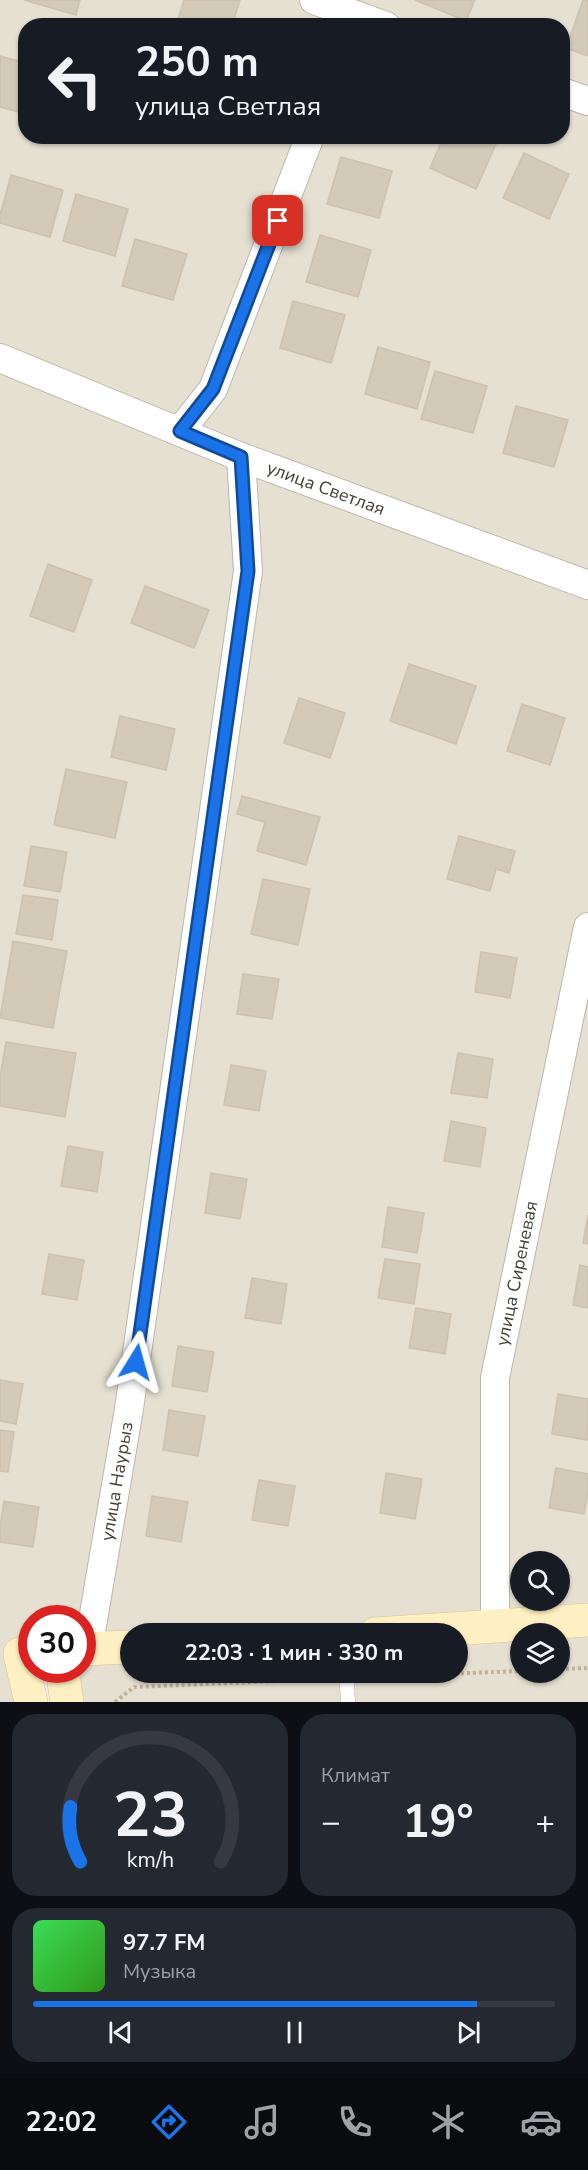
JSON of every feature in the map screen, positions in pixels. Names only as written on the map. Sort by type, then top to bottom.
[{"type":"main road","points":[[468,1628],[588,1620]]},
{"type":"main road","points":[[96,1649],[120,1647]]},
{"type":"main road","points":[[17,1654],[31,1702]]},
{"type":"main road","points":[[64,1683],[66,1702]]},
{"type":"street","points":[[314,0],[358,13]]},
{"type":"street","points":[[570,95],[588,101]]},
{"type":"street","points":[[180,431],[213,389],[307,144]]},
{"type":"street","name":"улица Светлая","points":[[0,358],[241,457],[588,585]]},
{"type":"street","name":"улица Наурыз","points":[[93,1605],[129,1408],[248,571],[241,457]]},
{"type":"street","name":"улица Сиреневая","points":[[495,1626],[495,1378],[588,927]]},
{"type":"lane","points":[[347,1683],[348,1702]]},
{"type":"path","points":[[570,1669],[588,1668]]},
{"type":"path","points":[[468,1672],[510,1671]]},
{"type":"path","points":[[115,1702],[134,1687],[205,1683]]},
{"type":"shaded area","points":[[0,0],[588,0],[588,1702],[67,1702],[64,1683],[96,1683],[96,1605],[18,1605],[18,1683],[31,1683],[31,1702],[0,1702]]},
{"type":"building","points":[[24,0],[80,0],[76,15]]},
{"type":"building","points":[[184,0],[240,0],[234,18],[178,18]]},
{"type":"building","points":[[415,0],[475,0],[467,18],[459,18]]},
{"type":"building","points":[[583,0],[588,0],[588,56],[570,49],[570,37]]},
{"type":"building","points":[[0,56],[18,61],[18,112],[0,107]]},
{"type":"building","points":[[440,144],[496,144],[476,189],[430,168]]},
{"type":"building","points":[[524,153],[569,174],[549,219],[503,198]]},
{"type":"building","points":[[341,157],[392,171],[379,218],[327,204]]},
{"type":"building","points":[[11,175],[63,190],[50,237],[0,223]]},
{"type":"building","points":[[76,194],[128,209],[115,256],[63,241]]},
{"type":"building","points":[[320,235],[371,250],[358,297],[306,282]]},
{"type":"building","points":[[135,239],[187,254],[173,300],[122,286]]},
{"type":"building","points":[[293,301],[345,315],[331,363],[280,348]]},
{"type":"building","points":[[378,347],[430,362],[417,409],[365,394]]},
{"type":"building","points":[[435,371],[487,386],[473,433],[421,419]]},
{"type":"building","points":[[516,406],[568,420],[554,467],[503,453]]},
{"type":"building","points":[[48,564],[92,580],[74,632],[30,616]]},
{"type":"building","points":[[145,586],[209,610],[194,648],[131,623]]},
{"type":"building","points":[[409,664],[476,686],[456,744],[390,721]]},
{"type":"building","points":[[299,698],[345,713],[330,758],[284,743]]},
{"type":"building","points":[[522,704],[565,718],[550,765],[507,751]]},
{"type":"building","points":[[120,716],[175,729],[166,770],[111,757]]},
{"type":"building","points":[[66,769],[127,782],[115,838],[54,825]]},
{"type":"building","points":[[242,796],[320,817],[306,865],[257,851],[265,822],[237,814]]},
{"type":"building","points":[[459,836],[515,851],[509,873],[496,869],[490,891],[447,879]]},
{"type":"building","points":[[31,846],[67,852],[60,892],[24,886]]},
{"type":"building","points":[[263,879],[310,889],[298,945],[251,934]]},
{"type":"building","points":[[23,895],[58,900],[52,940],[16,934]]},
{"type":"building","points":[[13,941],[67,951],[53,1028],[0,1018]]},
{"type":"building","points":[[481,952],[517,958],[510,998],[475,992]]},
{"type":"building","points":[[243,974],[279,979],[272,1019],[237,1014]]},
{"type":"building","points":[[6,1042],[76,1053],[65,1117],[0,1106],[0,1077]]},
{"type":"building","points":[[458,1053],[493,1059],[487,1098],[451,1093]]},
{"type":"building","points":[[231,1065],[266,1071],[259,1111],[224,1105]]},
{"type":"building","points":[[451,1121],[486,1128],[480,1167],[444,1161]]},
{"type":"building","points":[[68,1146],[103,1152],[97,1192],[61,1186]]},
{"type":"building","points":[[211,1173],[247,1179],[240,1219],[205,1213]]},
{"type":"building","points":[[388,1207],[424,1213],[417,1253],[382,1247]]},
{"type":"building","points":[[588,1215],[588,1244],[583,1243]]},
{"type":"building","points":[[49,1254],[84,1260],[77,1300],[42,1294]]},
{"type":"building","points":[[385,1259],[420,1264],[414,1304],[378,1298]]},
{"type":"building","points":[[580,1265],[588,1267],[588,1308],[573,1305]]},
{"type":"building","points":[[252,1278],[287,1284],[281,1324],[245,1318]]},
{"type":"building","points":[[416,1308],[451,1314],[445,1354],[409,1348]]},
{"type":"building","points":[[178,1346],[214,1352],[207,1392],[172,1386]]},
{"type":"building","points":[[0,1380],[23,1384],[16,1424],[0,1421]]},
{"type":"building","points":[[558,1394],[588,1399],[587,1440],[552,1434]]},
{"type":"building","points":[[169,1410],[205,1416],[198,1456],[163,1450]]},
{"type":"building","points":[[0,1430],[14,1432],[8,1472],[0,1471]]},
{"type":"building","points":[[556,1468],[588,1474],[584,1514],[549,1508]]},
{"type":"building","points":[[386,1473],[422,1479],[415,1519],[380,1513]]},
{"type":"building","points":[[259,1480],[295,1486],[288,1526],[252,1520]]},
{"type":"building","points":[[152,1496],[188,1502],[181,1542],[146,1536]]},
{"type":"building","points":[[4,1501],[39,1507],[33,1547],[0,1542]]},
{"type":"route","points":[[136,1362],[248,571],[241,457],[180,431],[213,389],[278,221]]}]
